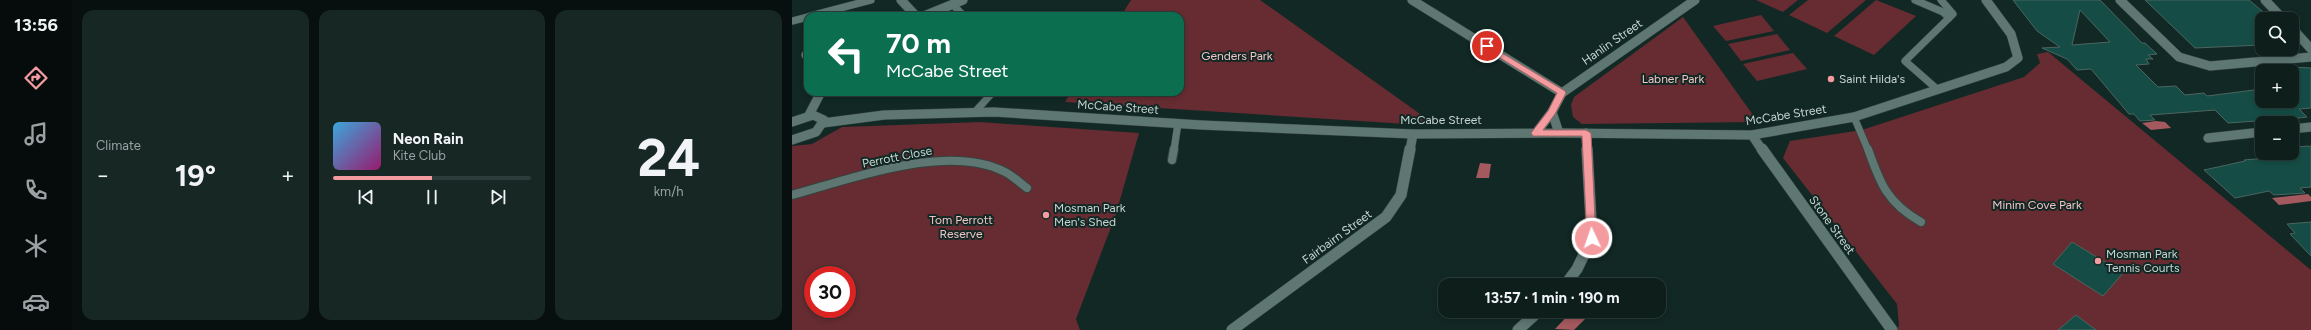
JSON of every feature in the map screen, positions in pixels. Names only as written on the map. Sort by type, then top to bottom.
[{"type":"street","points":[[901,0],[912,12]]},
{"type":"street","points":[[933,12],[963,0]]},
{"type":"street","points":[[1412,0],[1562,93]]},
{"type":"street","name":"Hanlin Street","points":[[1536,133],[1552,112],[1562,93],[1694,0]]},
{"type":"street","name":"McCabe Street","points":[[823,123],[884,115],[994,112],[1178,123],[1413,134],[1586,133],[1752,135],[1854,117],[2006,67],[2018,58],[2018,47],[2010,31],[1986,0]]},
{"type":"street","points":[[2120,0],[2179,58],[2210,66],[2311,57]]},
{"type":"street","points":[[2265,0],[2276,12]]},
{"type":"street","points":[[2299,36],[2311,49]]},
{"type":"street","points":[[809,116],[819,96]]},
{"type":"street","points":[[1552,112],[1559,133]]},
{"type":"street","points":[[792,122],[809,116],[819,116],[824,120],[823,123],[809,135],[793,141]]},
{"type":"street","points":[[2299,128],[2311,127]]},
{"type":"street","points":[[1570,278],[1577,269],[1592,238],[1586,133]]},
{"type":"street","points":[[2208,138],[2255,133]]},
{"type":"street","name":"Fairbairn Street","points":[[1232,330],[1386,217],[1401,195],[1413,134]]},
{"type":"street","name":"Stone Street","points":[[1752,135],[1892,330]]},
{"type":"street","points":[[1518,330],[1531,318]]},
{"type":"lane","points":[[824,12],[871,0]]},
{"type":"lane","points":[[1916,0],[1943,12],[1949,18]]},
{"type":"lane","points":[[1938,90],[1905,61],[1953,14],[1941,0]]},
{"type":"lane","points":[[952,4],[960,12]]},
{"type":"lane","points":[[793,18],[804,17]]},
{"type":"lane","points":[[974,113],[989,96]]},
{"type":"lane","points":[[1854,117],[1862,130],[1884,191],[1893,202],[1921,222]]},
{"type":"lane","points":[[1172,160],[1178,123]]},
{"type":"lane","name":"Perrott Close","points":[[792,195],[888,169],[935,160],[983,164],[1005,172],[1027,188]]},
{"type":"green space","name":"Genders Park","points":[[1131,0],[1260,0],[1437,126],[1065,102],[1069,96],[1184,96],[1184,12],[1124,12]]},
{"type":"green space","points":[[1756,0],[1798,0],[1783,12]]},
{"type":"green space","points":[[1808,0],[1866,0],[1827,33],[1789,15]]},
{"type":"green space","points":[[1876,0],[1916,16],[1874,55],[1834,36]]},
{"type":"green space","points":[[1761,15],[1774,31],[1726,41],[1713,26]]},
{"type":"green space","name":"Labner Park","points":[[1683,17],[1758,122],[1582,124],[1573,117],[1571,105],[1574,97]]},
{"type":"green space","points":[[1777,34],[1790,50],[1741,61],[1728,44]]},
{"type":"green space","name":"Minim Cove Park","points":[[2048,52],[2311,270],[2311,330],[1897,330],[1899,325],[1897,304],[1783,158],[1790,141],[1862,130],[2024,77],[2040,63],[2037,54]]},
{"type":"green space","points":[[1793,53],[1807,69],[1757,81],[1743,64]]},
{"type":"green space","name":"Tom Perrott Reserve","points":[[980,122],[1139,133],[1116,214],[1076,319],[1080,330],[792,330],[792,146],[812,144],[842,127]]},
{"type":"shaded area","points":[[2156,121],[2165,122],[2171,128],[2151,130],[2142,123]]},
{"type":"shaded area","points":[[1480,163],[1491,164],[1489,178],[1476,178]]},
{"type":"shaded area","points":[[2308,194],[2311,197],[2311,201],[2279,205],[2272,198]]},
{"type":"shaded area","points":[[1565,318],[1586,318],[1574,330],[1555,329]]},
{"type":"building","points":[[2013,0],[2100,0],[2142,43],[2145,43],[2157,54],[2148,55],[2153,59],[2146,59],[2149,64],[2136,65],[2158,87],[2176,86],[2185,95],[2204,93],[2207,96],[2255,90],[2255,108],[2299,108],[2299,67],[2311,68],[2311,108],[2299,109],[2307,117],[2299,118],[2299,116],[2255,116],[2255,121],[2228,123],[2215,110],[2150,115],[2155,120],[2140,121],[2134,114],[2129,114],[2091,69],[2077,70],[2067,59],[2042,48],[2060,47],[2037,31]],"holes":[[[2080,10],[2110,42],[2072,45]]]},
{"type":"building","points":[[2145,0],[2249,0],[2262,11],[2255,12],[2255,45],[2195,48]]},
{"type":"building","points":[[2311,146],[2311,187],[2300,188],[2305,193],[2274,195],[2269,191],[2235,198],[2204,170],[2245,161],[2244,160],[2299,160],[2299,147]]},
{"type":"building","points":[[2311,222],[2311,256],[2290,234],[2295,233],[2287,224]]},
{"type":"building","points":[[2072,242],[2123,273],[2103,296],[2053,264]]},
{"type":"building","points":[[2076,315],[2096,330],[2058,330]]},
{"type":"place","name":"Saint Hilda's","points":[[1831,79]]},
{"type":"place","name":"Mosman Park Men's Shed","points":[[1046,215]]},
{"type":"place","name":"Mosman Park Tennis Courts","points":[[2098,261]]},
{"type":"route","points":[[1487,46],[1562,93],[1552,112],[1536,133],[1586,133],[1592,238]]}]
